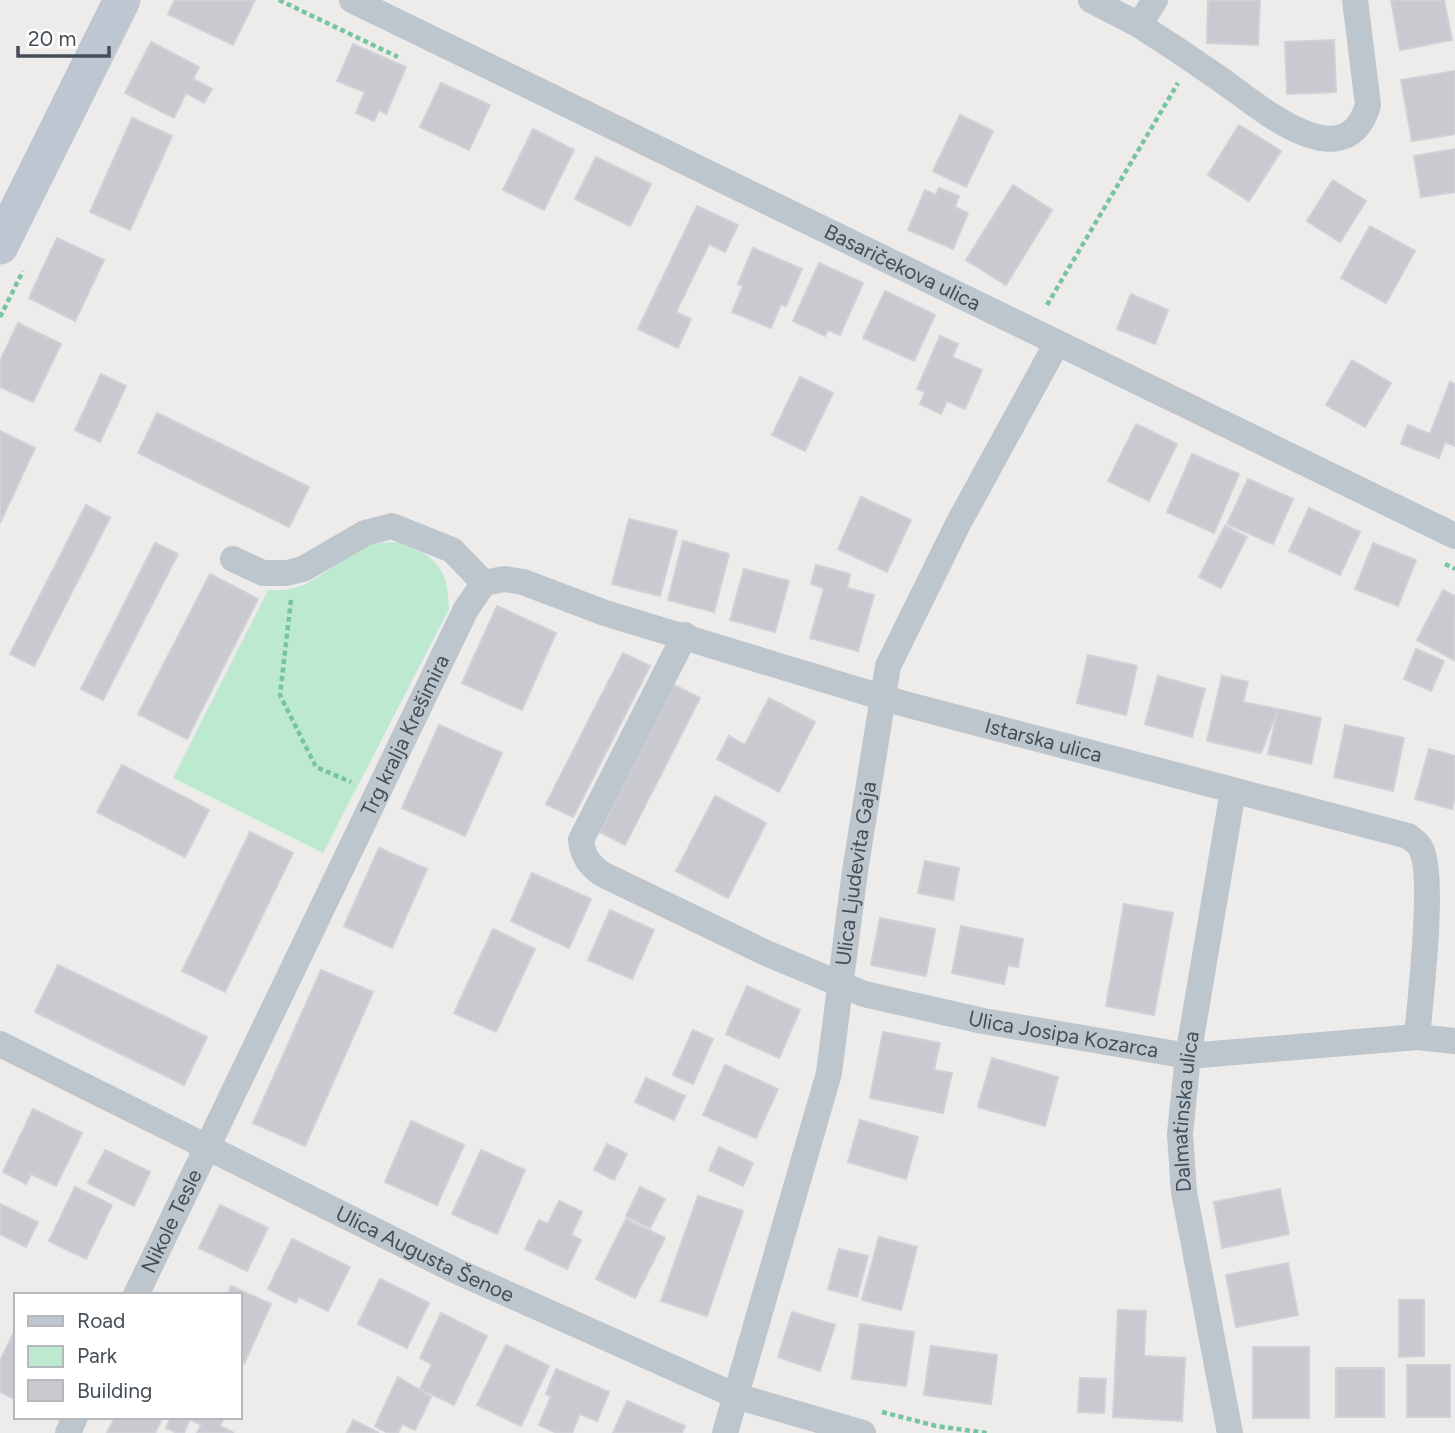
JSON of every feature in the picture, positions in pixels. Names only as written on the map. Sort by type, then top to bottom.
[{"type":"street","points":[[0,246],[122,0]]},
{"type":"street","name":"Basaričekova ulica","points":[[352,0],[1455,536]]},
{"type":"street","points":[[1091,0],[1139,25],[1287,126],[1317,138],[1335,139],[1352,135],[1363,122],[1368,106],[1355,0]]},
{"type":"street","points":[[1139,25],[1155,0]]},
{"type":"street","name":"Ulica Ljudevita Gaja","points":[[725,1433],[829,1073],[855,871],[888,666],[959,522],[1057,343]]},
{"type":"street","points":[[233,559],[263,573],[287,573],[303,569],[365,533],[392,526],[452,550],[484,583]]},
{"type":"street","name":"Istarska ulica","points":[[484,583],[504,579],[523,582],[605,613],[685,635],[883,698],[1408,836],[1420,846],[1425,860],[1426,881],[1417,1037]]},
{"type":"street","name":"Trg kralja Krešimira","points":[[208,1146],[466,609],[484,583]]},
{"type":"street","name":"Ulica Josipa Kozarca","points":[[685,635],[581,840],[582,852],[591,866],[602,874],[766,953],[864,994],[982,1021],[1188,1056],[1417,1037],[1455,1041]]},
{"type":"street","name":"Dalmatinska ulica","points":[[1230,1433],[1184,1192],[1180,1134],[1188,1056],[1233,791]]},
{"type":"street","name":"Ulica Augusta Šenoe","points":[[0,1044],[454,1270],[736,1396],[863,1433]]},
{"type":"street","name":"Nikole Tesle","points":[[137,1293],[208,1146]]},
{"type":"path","points":[[1047,305],[1193,60]]},
{"type":"path","points":[[287,573],[291,597],[280,695],[316,767],[378,793]]},
{"type":"green space","points":[[396,542],[421,552],[437,565],[446,582],[449,609],[323,853],[173,778],[268,590],[285,590],[300,586],[359,550],[376,543]]},
{"type":"building","points":[[175,0],[255,0],[233,45],[168,14]]},
{"type":"building","points":[[1208,0],[1260,0],[1258,45],[1207,43]]},
{"type":"building","points":[[1391,0],[1444,0],[1452,40],[1400,50]]},
{"type":"building","points":[[1334,40],[1336,92],[1287,94],[1285,42]]},
{"type":"building","points":[[151,42],[199,67],[193,79],[212,89],[204,103],[186,93],[174,118],[125,93]]},
{"type":"building","points":[[353,44],[406,67],[386,114],[379,110],[374,121],[356,113],[365,92],[337,81]]},
{"type":"building","points":[[1455,71],[1455,134],[1412,141],[1401,80]]},
{"type":"building","points":[[441,83],[490,105],[469,150],[420,127]]},
{"type":"building","points":[[960,115],[993,131],[966,187],[933,171]]},
{"type":"building","points":[[132,118],[172,136],[130,230],[90,212]]},
{"type":"building","points":[[1239,125],[1281,151],[1249,201],[1208,175]]},
{"type":"building","points":[[533,129],[574,150],[544,210],[503,190]]},
{"type":"building","points":[[1455,149],[1455,192],[1421,197],[1414,156]]},
{"type":"building","points":[[596,157],[651,184],[630,226],[575,199]]},
{"type":"building","points":[[1333,180],[1366,201],[1340,242],[1307,221]]},
{"type":"building","points":[[1013,185],[1052,210],[1006,285],[966,260]]},
{"type":"building","points":[[939,188],[959,196],[955,207],[968,213],[953,249],[908,230],[925,190],[936,195]]},
{"type":"building","points":[[697,206],[738,225],[725,252],[709,244],[676,312],[691,319],[678,348],[638,329]]},
{"type":"building","points":[[1370,226],[1415,251],[1386,303],[1341,278]]},
{"type":"building","points":[[57,238],[104,260],[75,321],[29,298]]},
{"type":"building","points":[[753,248],[802,269],[786,306],[781,304],[771,328],[732,312],[743,286],[738,284]]},
{"type":"building","points":[[819,263],[863,283],[840,335],[828,330],[825,336],[793,321]]},
{"type":"building","points":[[885,291],[935,315],[914,361],[863,338]]},
{"type":"building","points":[[1131,294],[1168,310],[1155,344],[1117,329]]},
{"type":"building","points":[[18,323],[61,344],[33,402],[0,387],[0,361]]},
{"type":"building","points":[[940,336],[958,344],[952,357],[982,370],[965,409],[947,401],[941,414],[920,404],[925,392],[917,389]]},
{"type":"building","points":[[1352,360],[1391,383],[1365,427],[1326,405]]},
{"type":"building","points":[[101,374],[126,386],[100,442],[75,430]]},
{"type":"building","points":[[800,377],[833,393],[805,451],[772,435]]},
{"type":"building","points":[[1450,382],[1455,384],[1455,446],[1445,442],[1439,458],[1401,444],[1408,425],[1430,434]]},
{"type":"building","points":[[157,413],[309,487],[289,527],[138,453]]},
{"type":"building","points":[[1136,424],[1177,444],[1149,501],[1108,481]]},
{"type":"building","points":[[0,431],[35,448],[0,523]]},
{"type":"building","points":[[1192,454],[1239,474],[1214,533],[1167,512]]},
{"type":"building","points":[[1248,479],[1293,499],[1273,544],[1227,524]]},
{"type":"building","points":[[861,497],[911,520],[887,572],[838,549]]},
{"type":"building","points":[[86,505],[110,518],[34,666],[10,654]]},
{"type":"building","points":[[1309,508],[1360,532],[1340,575],[1289,551]]},
{"type":"building","points":[[629,519],[677,531],[660,596],[612,584]]},
{"type":"building","points":[[1225,526],[1247,537],[1221,588],[1199,577]]},
{"type":"building","points":[[683,541],[729,554],[714,612],[668,600]]},
{"type":"building","points":[[155,543],[178,554],[103,700],[81,689]]},
{"type":"building","points":[[1373,543],[1416,560],[1398,606],[1355,589]]},
{"type":"building","points":[[816,565],[850,574],[847,588],[874,595],[858,651],[810,638],[824,588],[811,584]]},
{"type":"building","points":[[744,569],[789,581],[775,632],[730,620]]},
{"type":"building","points":[[210,574],[258,599],[187,739],[138,714]]},
{"type":"building","points":[[1443,590],[1455,596],[1454,660],[1417,640]]},
{"type":"building","points":[[497,606],[556,633],[522,710],[462,683]]},
{"type":"building","points":[[1416,649],[1444,661],[1431,691],[1404,679]]},
{"type":"building","points":[[623,653],[650,666],[573,817],[546,804]]},
{"type":"building","points":[[1088,655],[1137,666],[1126,715],[1077,703]]},
{"type":"building","points":[[1158,676],[1205,689],[1192,737],[1145,724]]},
{"type":"building","points":[[1222,676],[1248,682],[1243,702],[1278,709],[1261,753],[1207,741]]},
{"type":"building","points":[[674,685],[700,698],[625,845],[600,832]]},
{"type":"building","points":[[769,698],[815,722],[779,792],[717,759],[729,736],[745,745]]},
{"type":"building","points":[[1278,709],[1321,718],[1311,764],[1268,754]]},
{"type":"building","points":[[439,725],[502,753],[465,836],[402,808]]},
{"type":"building","points":[[1345,725],[1404,738],[1393,791],[1334,777]]},
{"type":"building","points":[[1429,749],[1455,756],[1455,797],[1452,809],[1415,799]]},
{"type":"building","points":[[122,765],[209,810],[185,857],[97,812]]},
{"type":"building","points":[[715,796],[766,823],[728,898],[676,871]]},
{"type":"building","points":[[250,832],[293,853],[225,992],[182,971]]},
{"type":"building","points":[[379,848],[427,869],[392,948],[344,926]]},
{"type":"building","points":[[925,861],[959,868],[953,900],[918,893]]},
{"type":"building","points":[[532,873],[591,899],[569,948],[511,921]]},
{"type":"building","points":[[1124,904],[1173,913],[1154,1015],[1106,1006]]},
{"type":"building","points":[[610,910],[654,930],[632,979],[588,960]]},
{"type":"building","points":[[880,918],[935,929],[926,976],[871,965]]},
{"type":"building","points":[[961,926],[1023,939],[1018,967],[1008,965],[1004,984],[952,973]]},
{"type":"building","points":[[493,929],[535,949],[496,1032],[454,1013]]},
{"type":"building","points":[[58,965],[207,1037],[184,1085],[35,1012]]},
{"type":"building","points":[[321,970],[373,992],[305,1146],[253,1123]]},
{"type":"building","points":[[747,986],[800,1010],[779,1058],[726,1034]]},
{"type":"building","points":[[693,1030],[713,1039],[693,1084],[673,1075]]},
{"type":"building","points":[[883,1032],[940,1043],[934,1070],[952,1073],[943,1113],[870,1098]]},
{"type":"building","points":[[992,1058],[1058,1077],[1045,1126],[978,1107]]},
{"type":"building","points":[[725,1065],[778,1089],[756,1138],[703,1115]]},
{"type":"building","points":[[646,1078],[685,1096],[674,1120],[635,1102]]},
{"type":"building","points":[[33,1109],[82,1133],[56,1186],[31,1174],[26,1184],[3,1172]]},
{"type":"building","points":[[860,1120],[918,1137],[906,1179],[848,1162]]},
{"type":"building","points":[[411,1121],[464,1145],[437,1205],[385,1182]]},
{"type":"building","points":[[607,1144],[627,1154],[614,1180],[594,1170]]},
{"type":"building","points":[[719,1147],[753,1163],[743,1186],[709,1170]]},
{"type":"building","points":[[105,1150],[150,1172],[134,1206],[88,1183]]},
{"type":"building","points":[[481,1150],[525,1170],[497,1234],[452,1214]]},
{"type":"building","points":[[75,1187],[112,1205],[86,1259],[49,1241]]},
{"type":"building","points":[[640,1187],[665,1199],[650,1228],[626,1216]]},
{"type":"building","points":[[1280,1189],[1289,1234],[1222,1248],[1214,1202]]},
{"type":"building","points":[[698,1196],[743,1211],[707,1316],[661,1301]]},
{"type":"building","points":[[559,1201],[582,1212],[571,1235],[581,1240],[567,1269],[525,1249],[539,1220],[548,1224]]},
{"type":"building","points":[[0,1204],[38,1222],[26,1247],[0,1234]]},
{"type":"building","points":[[220,1205],[268,1228],[247,1271],[199,1248]]},
{"type":"building","points":[[626,1219],[665,1238],[635,1298],[596,1279]]},
{"type":"building","points":[[879,1237],[917,1247],[901,1310],[862,1300]]},
{"type":"building","points":[[292,1239],[350,1267],[328,1311],[299,1297],[296,1303],[268,1289]]},
{"type":"building","points":[[839,1249],[868,1256],[857,1297],[828,1289]]},
{"type":"building","points":[[1288,1263],[1298,1315],[1236,1327],[1226,1275]]},
{"type":"building","points":[[380,1279],[429,1303],[407,1348],[358,1324]]},
{"type":"building","points":[[231,1286],[271,1304],[244,1364],[242,1293],[228,1293]]},
{"type":"building","points":[[1399,1300],[1424,1300],[1424,1356],[1399,1357]]},
{"type":"building","points":[[1118,1310],[1146,1311],[1144,1356],[1185,1358],[1182,1421],[1113,1417]]},
{"type":"building","points":[[792,1312],[835,1325],[820,1371],[778,1357]]},
{"type":"building","points":[[441,1313],[487,1336],[454,1405],[420,1389],[432,1364],[420,1358]]},
{"type":"building","points":[[860,1324],[914,1332],[906,1386],[852,1379]]},
{"type":"building","points":[[14,1332],[14,1399],[0,1392],[0,1361]]},
{"type":"building","points":[[506,1345],[549,1366],[521,1426],[477,1405]]},
{"type":"building","points":[[931,1346],[997,1355],[991,1404],[924,1395]]},
{"type":"building","points":[[1253,1347],[1309,1347],[1309,1418],[1253,1418]]},
{"type":"building","points":[[1407,1365],[1450,1365],[1450,1417],[1407,1417]]},
{"type":"building","points":[[1336,1368],[1384,1368],[1384,1417],[1336,1417]]},
{"type":"building","points":[[556,1369],[609,1392],[597,1421],[580,1414],[572,1433],[557,1433],[539,1425],[551,1396],[546,1394]]},
{"type":"building","points":[[398,1377],[431,1397],[415,1430],[402,1424],[398,1433],[388,1433],[375,1426]]},
{"type":"building","points":[[1080,1378],[1106,1379],[1104,1413],[1078,1412]]},
{"type":"building","points":[[627,1401],[685,1426],[682,1433],[613,1433]]},
{"type":"building","points":[[114,1419],[161,1421],[155,1433],[107,1433]]},
{"type":"building","points":[[170,1419],[190,1419],[184,1433],[166,1428]]},
{"type":"building","points":[[190,1419],[223,1419],[220,1426],[234,1433],[197,1433],[201,1425]]},
{"type":"building","points":[[353,1420],[379,1433],[347,1433]]}]
